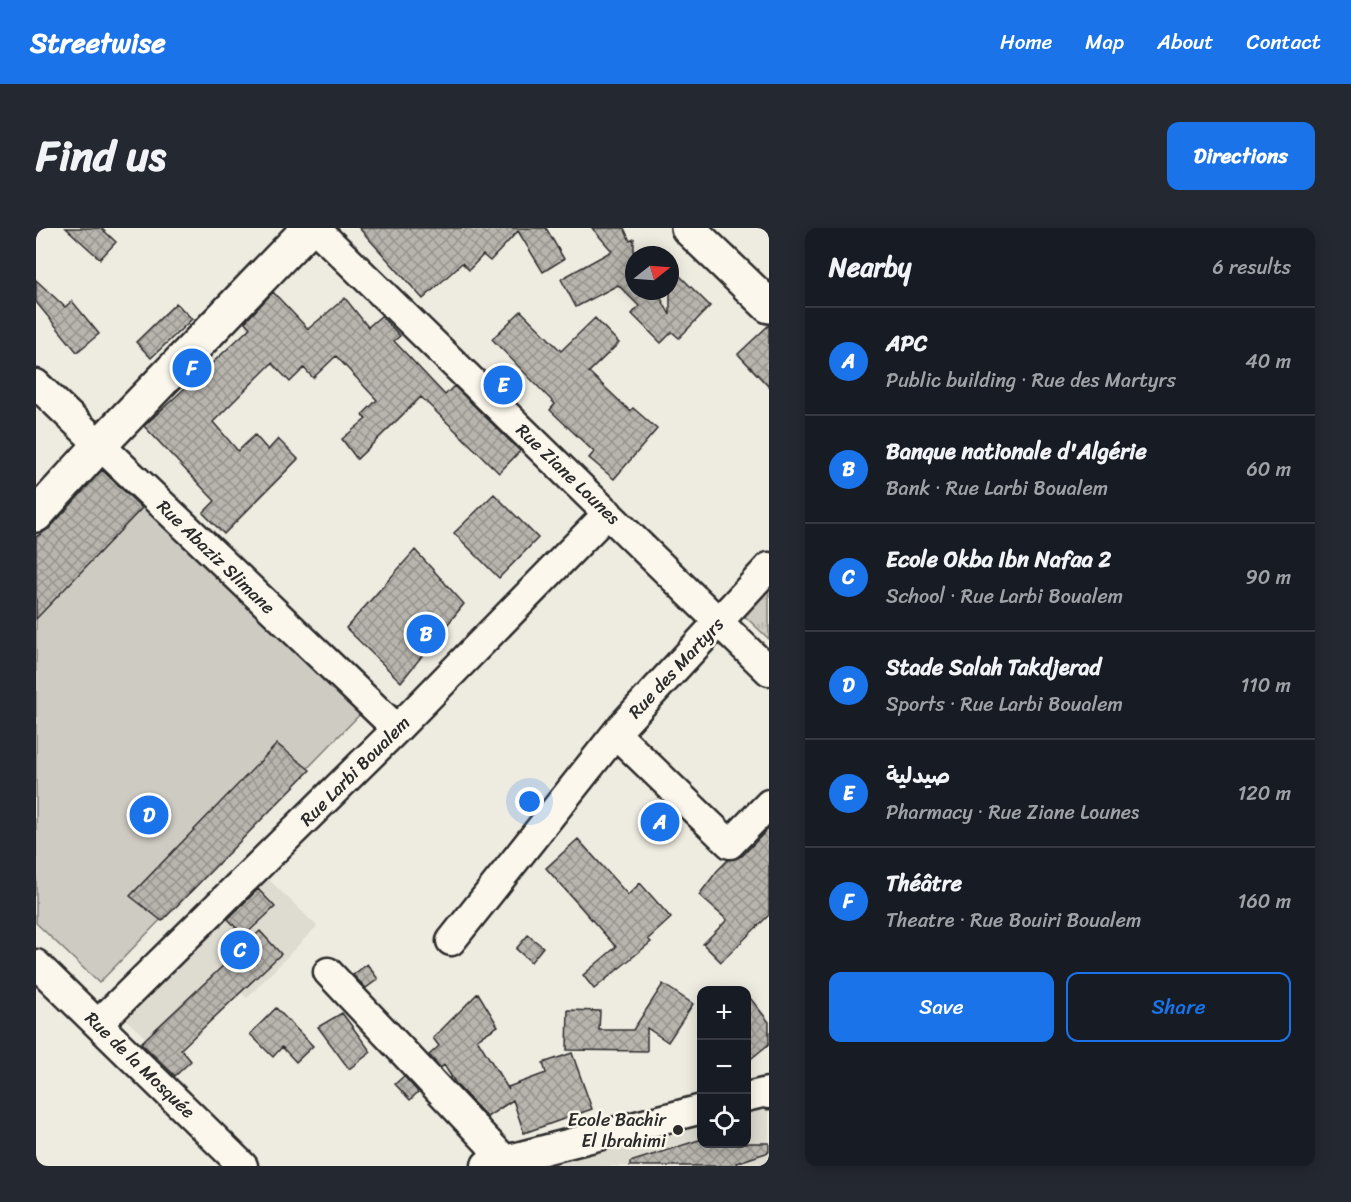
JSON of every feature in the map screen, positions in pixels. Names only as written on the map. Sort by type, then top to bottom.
[{"type":"main road","points":[[36,515],[99,446],[309,228]]},
{"type":"main road","points":[[688,228],[769,306]]},
{"type":"street","name":"Rue Ziane Lounes","points":[[315,228],[769,671]]},
{"type":"street","name":"Rue Abaziz Slimane","points":[[36,384],[397,729]]},
{"type":"street","name":"Rue Larbi Boualem","points":[[98,1024],[397,729],[608,513]]},
{"type":"street","name":"Rue des Martyrs","points":[[451,941],[616,734],[769,567]]},
{"type":"street","points":[[616,734],[730,844],[769,804]]},
{"type":"street","name":"Rue de la Mosquée","points":[[36,964],[243,1166]]},
{"type":"street","points":[[328,972],[494,1162],[697,1110]]},
{"type":"street","points":[[751,1096],[767,1092],[769,1094]]},
{"type":"shaded area","points":[[262,873],[317,926],[247,998],[221,974],[148,1040],[122,1016]]},
{"type":"shaded area","name":"Ecole Bachir El Ibrahimi","points":[[769,1101],[769,1166],[543,1166],[547,1161],[697,1117],[697,1148],[751,1148],[751,1102]]},
{"type":"green space","points":[[109,456],[367,707],[99,983],[36,923],[36,533]]},
{"type":"green space","points":[[769,569],[769,639],[734,606]]},
{"type":"building","points":[[66,228],[101,228],[116,242],[100,259]]},
{"type":"building","points":[[359,228],[546,228],[564,259],[543,272],[518,231],[490,261],[483,255],[469,270],[462,263],[423,299]]},
{"type":"building","points":[[592,228],[624,228],[630,241],[634,239],[634,246],[625,246],[625,292],[618,285],[576,307],[561,279],[612,251]]},
{"type":"building","points":[[679,275],[710,306],[679,338],[672,332],[661,343],[632,314],[639,306],[633,300],[662,300],[670,315],[670,300],[679,300]]},
{"type":"building","points":[[36,280],[65,307],[72,301],[99,334],[77,352],[36,302]]},
{"type":"building","points":[[273,292],[308,329],[345,298],[368,327],[381,316],[400,336],[394,341],[445,395],[454,386],[520,451],[499,473],[421,397],[357,459],[342,439],[366,419],[362,415],[377,400],[336,356],[313,378],[304,368],[290,382],[272,363],[213,422],[238,451],[255,435],[268,450],[278,439],[298,459],[224,534],[203,513],[215,501],[144,426],[250,328],[245,322]]},
{"type":"building","points":[[176,303],[192,319],[151,358],[136,342]]},
{"type":"building","points":[[521,311],[561,351],[595,318],[619,343],[589,372],[630,411],[633,408],[657,429],[614,479],[589,458],[594,452],[550,410],[555,404],[492,339]]},
{"type":"building","points":[[769,325],[769,387],[738,354]]},
{"type":"building","points":[[102,470],[142,508],[36,619],[36,537],[50,528]]},
{"type":"building","points":[[494,494],[538,538],[499,578],[454,533]]},
{"type":"building","points":[[415,550],[464,604],[401,682],[346,628]]},
{"type":"building","points":[[277,744],[310,770],[162,921],[130,896]]},
{"type":"building","points":[[769,828],[769,915],[721,962],[703,944],[727,920],[699,895],[728,860],[742,856]]},
{"type":"building","points":[[578,839],[628,895],[640,883],[671,918],[648,939],[651,942],[594,989],[583,975],[616,947],[546,868]]},
{"type":"building","points":[[258,889],[275,907],[244,936],[228,919]]},
{"type":"building","points":[[260,931],[281,954],[181,1049],[191,1061],[175,1076],[141,1043]]},
{"type":"building","points":[[528,935],[543,947],[531,962],[516,949]]},
{"type":"building","points":[[367,964],[378,979],[366,988],[353,975]]},
{"type":"building","points":[[663,984],[693,1004],[668,1042],[647,1028],[647,1051],[567,1050],[568,1010],[600,1011],[599,1030],[633,1030]]},
{"type":"building","points":[[478,993],[498,1026],[477,1039],[509,1090],[508,1087],[546,1073],[543,1063],[572,1053],[592,1109],[524,1133],[513,1100],[487,1117],[456,1084],[444,1065],[441,1068],[429,1055],[439,1046],[433,1038]]},
{"type":"building","points":[[751,999],[769,1022],[769,1044],[751,1059]]},
{"type":"building","points":[[276,1008],[313,1046],[296,1062],[282,1047],[273,1057],[250,1034]]},
{"type":"building","points":[[342,1013],[371,1052],[349,1069],[318,1027]]},
{"type":"building","points":[[404,1076],[418,1092],[410,1100],[395,1084]]},
{"type":"building","points":[[697,1141],[697,1148],[751,1148],[751,1143],[769,1143],[769,1152],[736,1163],[737,1166],[630,1166],[630,1162]]},
{"type":"place","name":"Théâtre","points":[[192,368]]},
{"type":"place","name":"صيدلية","points":[[503,385]]},
{"type":"place","name":"Banque nationale d'Algérie","points":[[426,634]]},
{"type":"place","name":"Stade Salah Takdjerad","points":[[149,815]]},
{"type":"place","name":"APC","points":[[660,822]]},
{"type":"place","name":"Ecole Okba Ibn Nafaa 2","points":[[240,950]]},
{"type":"place","name":"Ecole Bachir El Ibrahimi","points":[[678,1130]]}]
